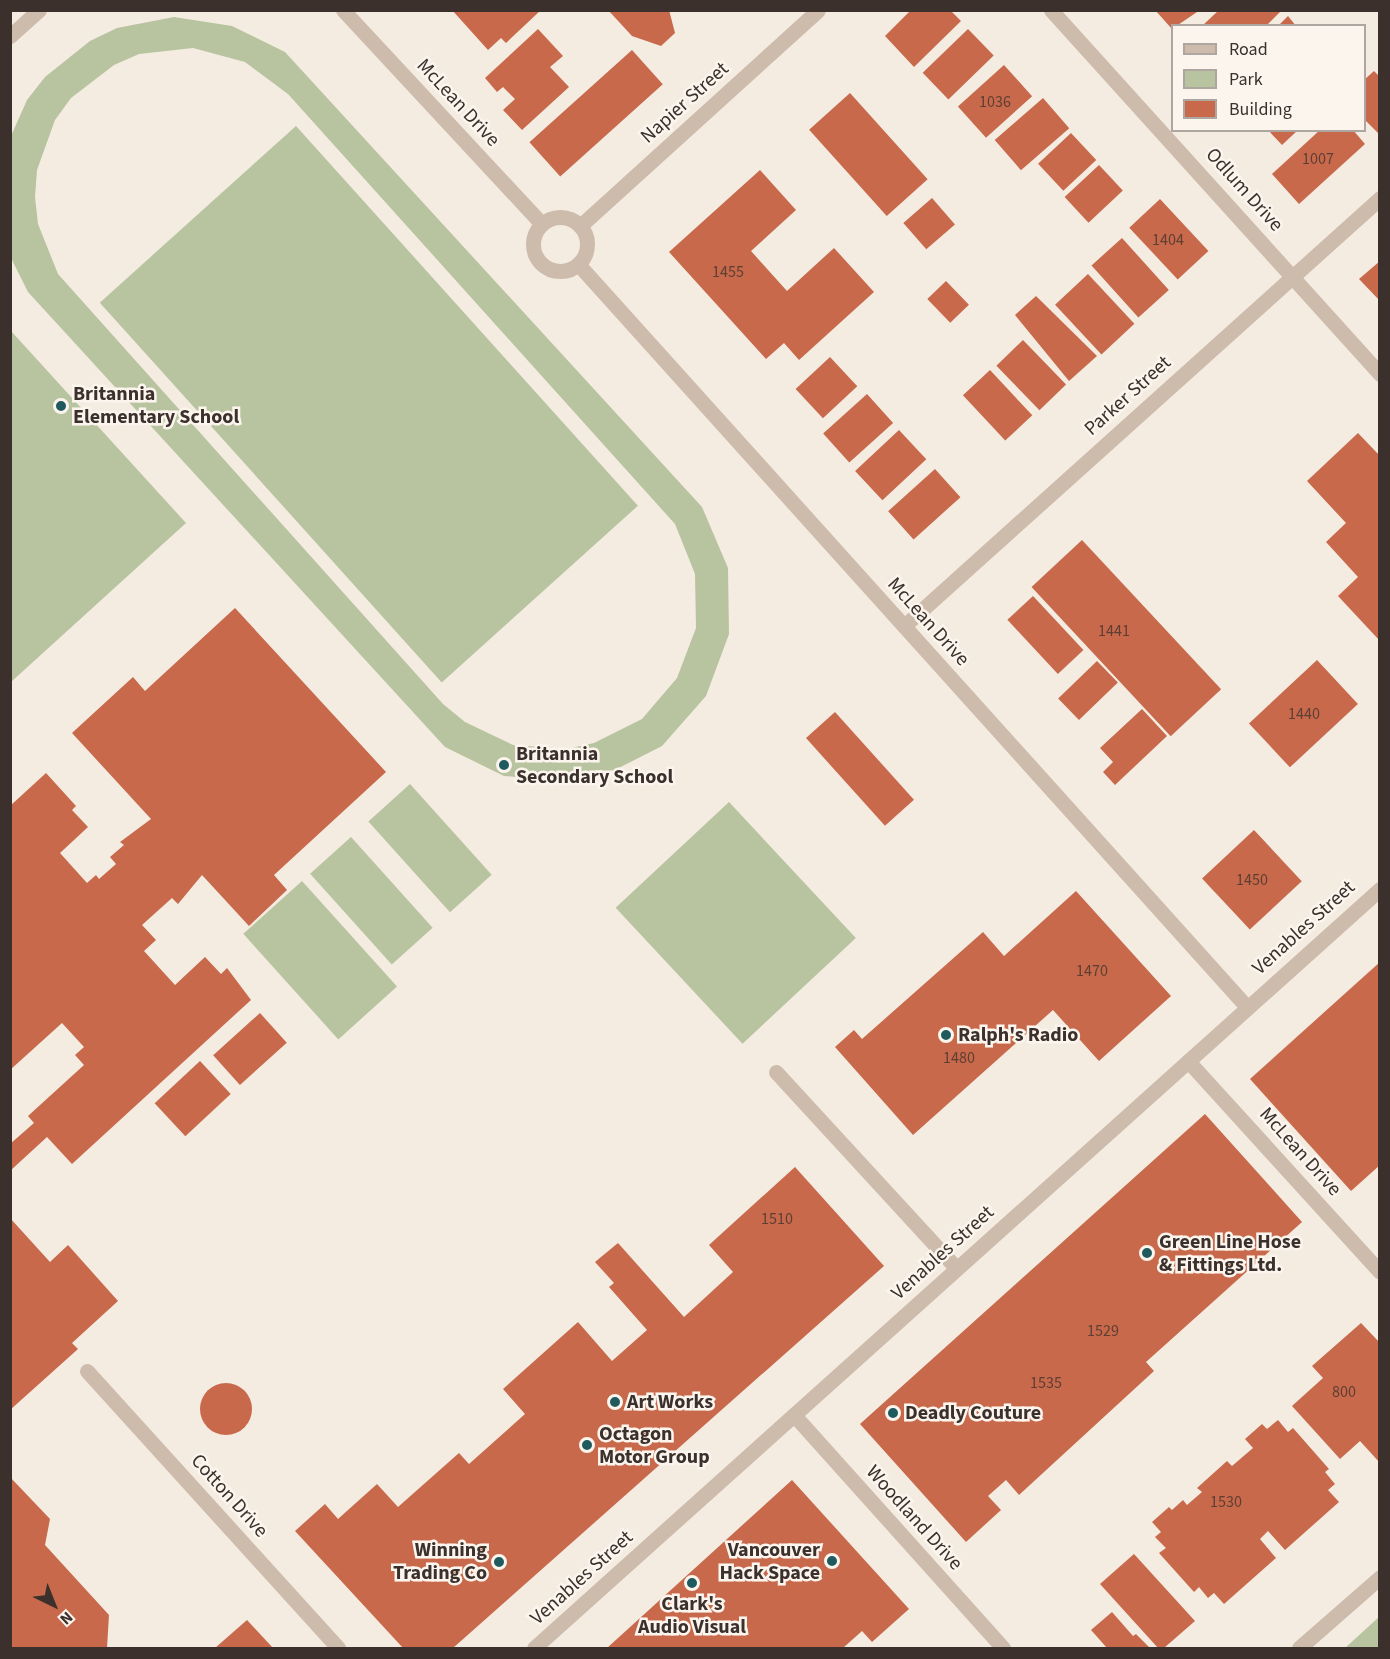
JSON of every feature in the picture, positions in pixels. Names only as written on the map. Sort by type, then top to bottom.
[{"type":"street","points":[[10,36],[39,10]]},
{"type":"street","name":"McLean Drive","points":[[343,10],[542,224]]},
{"type":"street","name":"Napier Street","points":[[580,226],[818,10]]},
{"type":"street","name":"Odlum Drive","points":[[1051,10],[1380,374]]},
{"type":"street","name":"Parker Street","points":[[904,627],[1380,198]]},
{"type":"street","points":[[561,217],[580,226],[587,246],[578,264],[559,271],[540,262],[534,243],[542,224],[561,217]]},
{"type":"street","name":"McLean Drive","points":[[578,264],[1248,1007]]},
{"type":"street","name":"Venables Street","points":[[534,1648],[1380,889]]},
{"type":"street","name":"McLean Drive","points":[[1188,1060],[1380,1272]]},
{"type":"street","points":[[776,1072],[956,1268]]},
{"type":"street","name":"Cotton Drive","points":[[87,1371],[338,1648]]},
{"type":"street","name":"Woodland Drive","points":[[794,1415],[1003,1648]]},
{"type":"street","points":[[1299,1648],[1380,1577]]},
{"type":"green space","points":[[174,17],[232,26],[285,52],[702,507],[728,568],[729,634],[706,696],[662,746],[603,776],[570,782],[504,776],[445,747],[28,292],[10,256],[11,136],[27,100],[45,77],[90,41],[117,28]],"holes":[[[193,48],[245,62],[288,94],[675,524],[695,574],[696,628],[677,678],[642,719],[594,743],[567,749],[513,745],[465,722],[443,704],[58,274],[38,224],[35,197],[37,170],[55,120],[71,98],[114,65],[139,54]]]},
{"type":"green space","points":[[296,126],[638,506],[442,682],[100,303]]},
{"type":"green space","name":"Britannia Elementary School","points":[[11,331],[186,523],[11,682]]},
{"type":"green space","points":[[410,784],[492,875],[450,912],[368,821]]},
{"type":"green space","points":[[729,802],[856,938],[742,1044],[616,908]]},
{"type":"green space","points":[[351,837],[433,928],[392,964],[310,874]]},
{"type":"green space","points":[[302,881],[397,987],[338,1039],[243,934]]},
{"type":"green space","points":[[1379,1617],[1379,1648],[1345,1648]]},
{"type":"building","points":[[452,10],[541,10],[506,43],[501,38],[488,50]]},
{"type":"building","points":[[608,10],[669,10],[675,33],[661,46],[632,36]]},
{"type":"building","points":[[911,10],[950,10],[961,21],[914,67],[885,36]]},
{"type":"building","points":[[1155,10],[1200,10],[1179,24],[1171,24],[1171,28]]},
{"type":"building","points":[[1219,10],[1282,10],[1268,24],[1204,24]]},
{"type":"building","points":[[1288,16],[1294,24],[1280,24]]},
{"type":"building","points":[[538,29],[563,56],[550,67],[569,87],[522,130],[503,110],[515,99],[503,87],[497,92],[485,78]]},
{"type":"building","points":[[968,29],[994,56],[948,99],[923,73]]},
{"type":"building","points":[[632,50],[663,84],[560,177],[529,142]]},
{"type":"building","points":[[1004,65],[1032,96],[986,138],[958,106]]},
{"type":"building","points":[[1374,71],[1380,77],[1380,135],[1366,121],[1366,78]]},
{"type":"building","points":[[850,93],[928,179],[887,216],[809,130]]},
{"type":"building","points":[[1043,98],[1069,128],[1021,170],[995,140]]},
{"type":"building","points":[[1270,132],[1296,132],[1282,145]]},
{"type":"building","points":[[1318,132],[1355,132],[1365,144],[1299,204],[1272,174]]},
{"type":"building","points":[[1071,133],[1096,160],[1063,191],[1038,164]]},
{"type":"building","points":[[1099,165],[1123,191],[1088,223],[1065,197]]},
{"type":"building","points":[[760,170],[796,210],[751,251],[787,291],[834,248],[874,292],[799,360],[784,343],[766,359],[669,252]]},
{"type":"building","points":[[932,198],[955,224],[926,249],[903,223]]},
{"type":"building","points":[[1160,199],[1208,251],[1178,280],[1129,228]]},
{"type":"building","points":[[1122,238],[1169,290],[1138,317],[1092,265]]},
{"type":"building","points":[[1380,261],[1380,301],[1359,279]]},
{"type":"building","points":[[1088,274],[1134,324],[1101,354],[1055,305]]},
{"type":"building","points":[[946,281],[969,305],[950,323],[927,299]]},
{"type":"building","points":[[1036,296],[1097,356],[1069,381],[1015,315]]},
{"type":"building","points":[[1023,340],[1066,385],[1039,410],[996,366]]},
{"type":"building","points":[[830,357],[857,386],[823,418],[796,389]]},
{"type":"building","points":[[990,370],[1032,415],[1005,441],[963,395]]},
{"type":"building","points":[[867,394],[893,423],[849,462],[823,433]]},
{"type":"building","points":[[899,430],[926,459],[882,500],[855,471]]},
{"type":"building","points":[[1358,433],[1380,456],[1380,641],[1338,596],[1358,577],[1326,542],[1346,523],[1307,481]]},
{"type":"building","points":[[935,469],[960,497],[914,539],[888,511]]},
{"type":"building","points":[[1082,540],[1221,689],[1171,736],[1032,587]]},
{"type":"building","points":[[1033,596],[1083,650],[1058,674],[1007,620]]},
{"type":"building","points":[[235,608],[386,772],[274,875],[287,890],[249,926],[202,875],[178,904],[172,898],[142,925],[156,940],[144,951],[175,985],[205,957],[221,974],[227,968],[251,1000],[72,1164],[47,1137],[10,1171],[10,1144],[34,1123],[28,1116],[84,1065],[75,1055],[84,1047],[62,1023],[10,1070],[10,806],[46,773],[76,806],[72,810],[88,827],[60,853],[87,883],[96,875],[99,879],[116,864],[110,857],[124,845],[120,842],[151,819],[72,733],[133,677],[145,691]]},
{"type":"building","points":[[1317,660],[1358,704],[1290,767],[1249,723]]},
{"type":"building","points":[[1097,661],[1118,683],[1079,720],[1058,699]]},
{"type":"building","points":[[1142,709],[1167,736],[1115,785],[1103,772],[1113,762],[1100,748]]},
{"type":"building","points":[[835,712],[914,800],[885,826],[806,738]]},
{"type":"building","points":[[1254,830],[1302,881],[1250,930],[1202,878]]},
{"type":"building","points":[[1076,891],[1171,996],[1099,1061],[1053,1010],[913,1135],[835,1047],[854,1030],[862,1039],[983,932],[1004,956]]},
{"type":"building","points":[[1380,962],[1380,1165],[1351,1191],[1250,1079]]},
{"type":"building","points":[[260,1013],[287,1043],[240,1085],[213,1055]]},
{"type":"building","points":[[200,1061],[231,1094],[185,1136],[155,1103]]},
{"type":"building","points":[[1205,1114],[1302,1222],[1146,1362],[1154,1371],[1019,1495],[1006,1480],[988,1496],[1001,1510],[966,1542],[860,1424]]},
{"type":"building","points":[[795,1167],[884,1266],[453,1648],[403,1648],[295,1531],[325,1504],[338,1519],[377,1484],[398,1507],[459,1453],[469,1464],[525,1414],[503,1389],[578,1322],[612,1361],[647,1330],[609,1287],[614,1283],[595,1262],[618,1243],[684,1317],[733,1272],[709,1245]]},
{"type":"building","points":[[10,1218],[50,1262],[68,1245],[118,1301],[72,1343],[78,1349],[10,1410]]},
{"type":"building","points":[[1361,1323],[1380,1343],[1380,1463],[1360,1441],[1340,1459],[1292,1406],[1323,1378],[1312,1366]]},
{"type":"building","points":[[226,1383],[236,1385],[244,1391],[250,1399],[252,1409],[250,1419],[244,1427],[236,1433],[226,1435],[216,1433],[208,1427],[202,1419],[200,1409],[202,1399],[208,1391],[216,1385]]},
{"type":"building","points":[[1278,1420],[1288,1432],[1293,1428],[1329,1469],[1325,1472],[1335,1484],[1328,1490],[1339,1502],[1285,1550],[1268,1531],[1260,1539],[1276,1558],[1224,1604],[1214,1593],[1208,1598],[1199,1587],[1194,1592],[1159,1553],[1166,1548],[1155,1537],[1161,1532],[1152,1522],[1169,1507],[1172,1510],[1183,1500],[1187,1505],[1202,1492],[1197,1488],[1227,1461],[1232,1466],[1253,1448],[1245,1439],[1262,1424],[1267,1429]]},
{"type":"building","points":[[10,1477],[50,1519],[45,1545],[109,1615],[107,1648],[10,1648]]},
{"type":"building","points":[[792,1480],[909,1609],[872,1642],[862,1631],[843,1648],[607,1648]]},
{"type":"building","points":[[1134,1554],[1195,1621],[1164,1648],[1158,1648],[1100,1584]]},
{"type":"building","points":[[1112,1612],[1133,1636],[1136,1634],[1150,1648],[1107,1648],[1091,1630]]},
{"type":"building","points":[[247,1620],[273,1648],[215,1648]]},
{"type":"place","name":"Britannia Elementary School","points":[[61,406]]},
{"type":"place","name":"Britannia Secondary School","points":[[504,765]]},
{"type":"place","name":"Ralph's Radio","points":[[946,1035]]},
{"type":"place","name":"Green Line Hose & Fittings Ltd.","points":[[1147,1253]]},
{"type":"place","name":"Art Works","points":[[615,1402]]},
{"type":"place","name":"Deadly Couture","points":[[893,1413]]},
{"type":"place","name":"Octagon Motor Group","points":[[587,1445]]},
{"type":"place","name":"Vancouver Hack Space","points":[[832,1561]]},
{"type":"place","name":"Winning Trading Co","points":[[499,1562]]},
{"type":"place","name":"Clark's Audio Visual","points":[[692,1583]]}]
